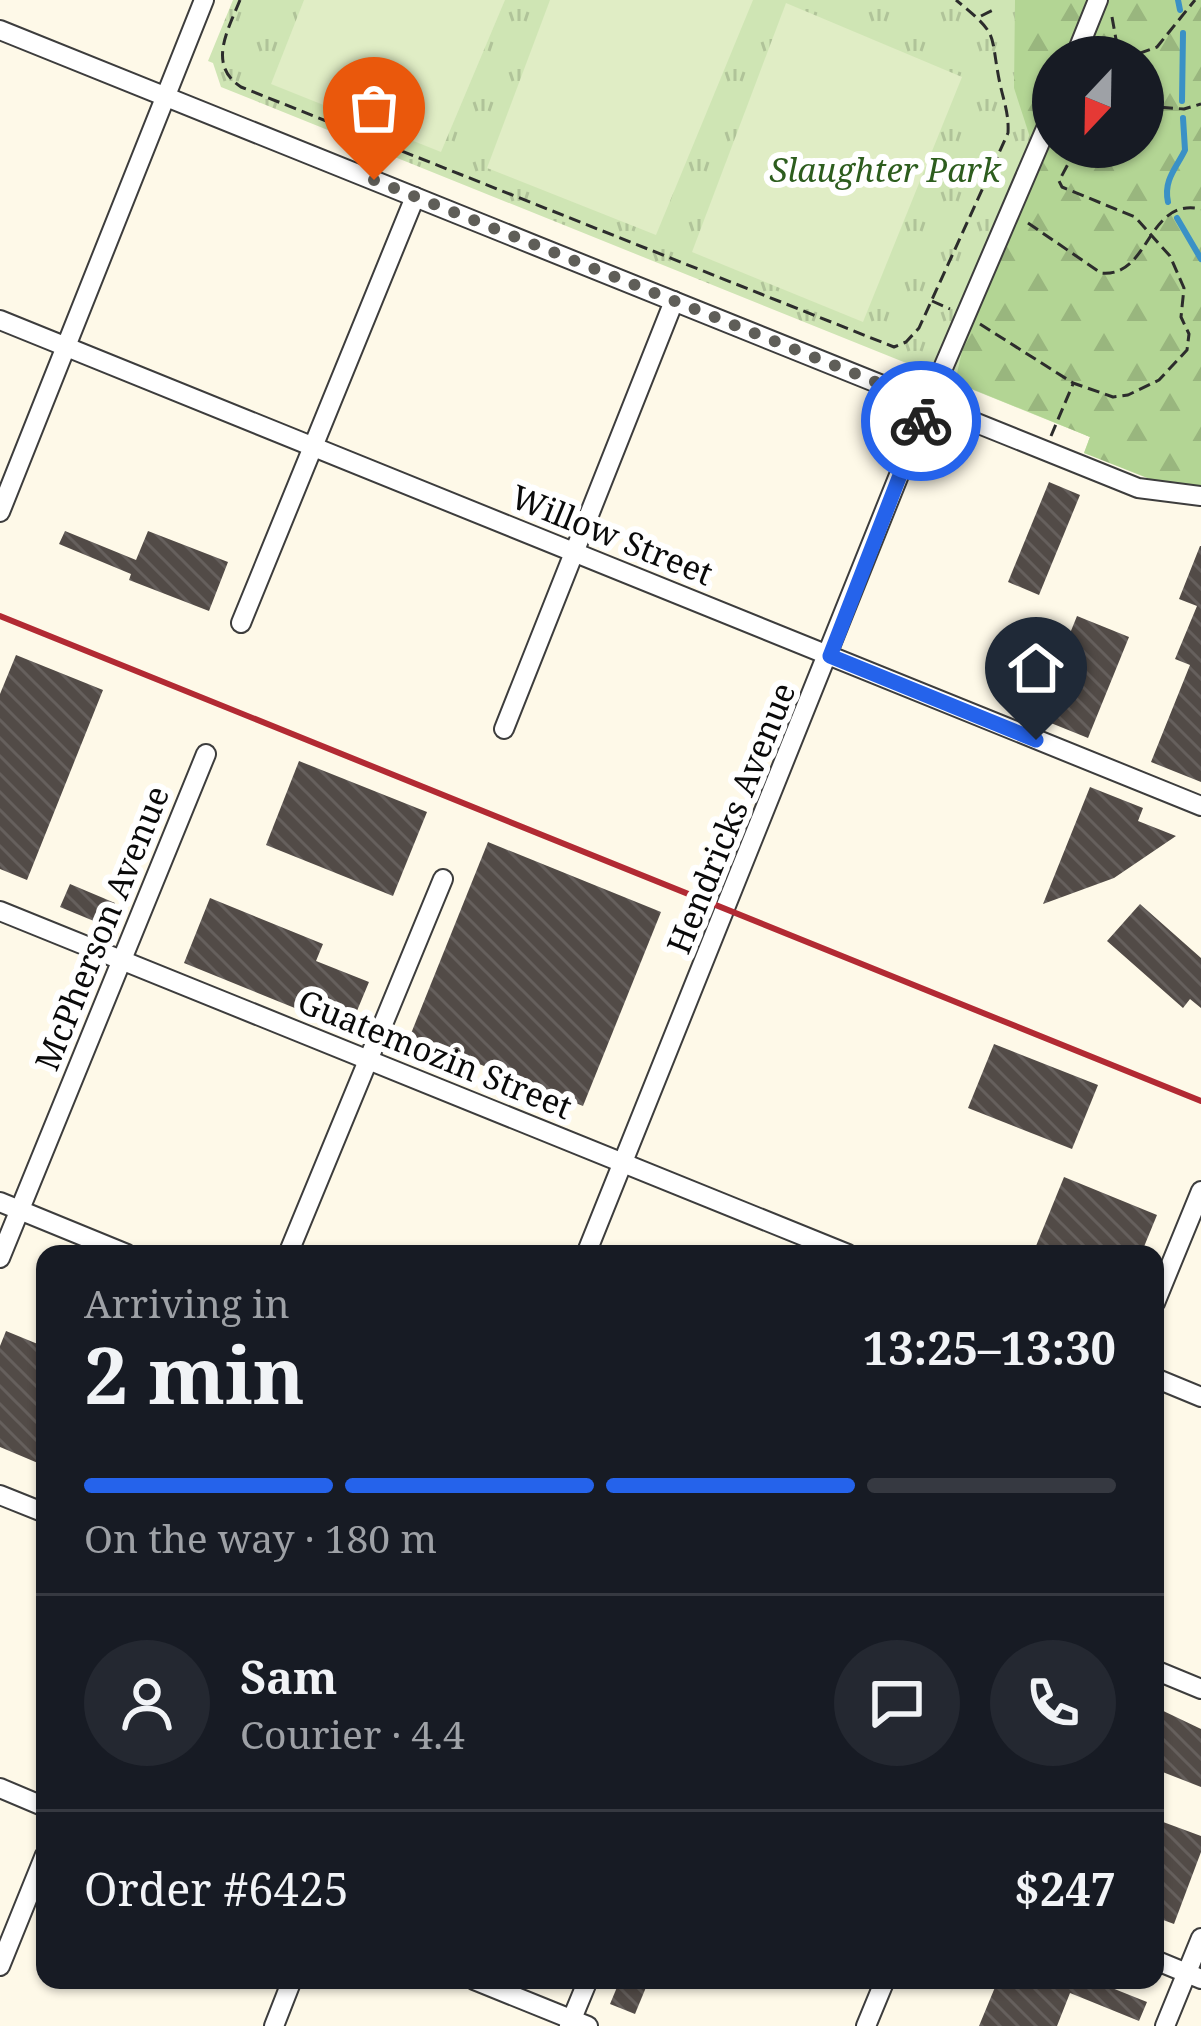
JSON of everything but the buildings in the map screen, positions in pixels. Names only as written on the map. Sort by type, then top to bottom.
[{"type":"street","points":[[0,512],[204,0]]},
{"type":"street","points":[[1088,36],[1105,7]]},
{"type":"street","points":[[0,30],[1138,488],[1201,496]]},
{"type":"street","name":"Hendricks Avenue","points":[[590,1245],[928,403],[1032,162]]},
{"type":"street","points":[[241,623],[415,197]]},
{"type":"street","points":[[504,729],[674,301]]},
{"type":"street","name":"Willow Street","points":[[0,320],[1201,806]]},
{"type":"street","name":"McPherson Avenue","points":[[0,1258],[206,754]]},
{"type":"street","points":[[292,1245],[443,879]]},
{"type":"street","name":"Guatemozin Street","points":[[0,910],[826,1245]]},
{"type":"street","points":[[1164,1281],[1201,1191]]},
{"type":"street","points":[[0,1202],[106,1245]]},
{"type":"street","points":[[1164,1382],[1201,1397]]},
{"type":"street","points":[[0,1495],[36,1510]]},
{"type":"street","points":[[1164,1674],[1201,1690]]},
{"type":"street","points":[[0,1788],[36,1803]]},
{"type":"street","points":[[0,1966],[36,1877]]},
{"type":"street","points":[[1166,2026],[1194,1976],[1201,1938]]},
{"type":"street","points":[[1164,1964],[1194,1976]]},
{"type":"street","points":[[274,2026],[288,1989]]},
{"type":"street","points":[[495,1989],[576,2024],[586,1989]]},
{"type":"street","points":[[866,2026],[880,1989]]},
{"type":"path","points":[[240,0],[221,54],[226,75],[241,87],[888,346],[913,337],[1008,133],[1009,112],[1000,85],[997,51],[980,18],[956,0]]},
{"type":"path","points":[[1105,7],[1117,45],[1132,56],[1156,47],[1195,0]]},
{"type":"path","points":[[980,18],[997,8]]},
{"type":"path","points":[[1164,108],[1201,104]]},
{"type":"path","points":[[976,321],[1095,393],[1128,395],[1159,380],[1187,350],[1189,334],[1181,317],[1185,296],[1179,273],[1135,217],[1062,187],[1063,168]]},
{"type":"path","points":[[1010,215],[1052,236],[1101,273],[1114,274],[1126,269],[1170,211],[1201,209]]},
{"type":"path","points":[[932,301],[956,311]]},
{"type":"path","points":[[1050,438],[1073,383]]},
{"type":"green space","name":"Slaughter Park","points":[[233,0],[1201,0],[1201,491],[1084,453],[1090,437],[221,87],[208,61]]},
{"type":"green space","points":[[304,0],[505,0],[441,152],[271,84]]},
{"type":"green space","points":[[550,0],[753,0],[656,235],[487,168]]},
{"type":"green space","points":[[1015,0],[1201,0],[1201,491],[1170,487],[1084,453],[1090,437],[955,382],[963,347],[1038,168],[1164,168],[1164,36],[1032,36],[1032,143],[1014,88]]},
{"type":"green space","points":[[786,3],[962,77],[863,322],[692,252]]},
{"type":"waterway","points":[[1178,0],[1180,10]]},
{"type":"waterway","points":[[1182,101],[1183,33]]},
{"type":"waterway","points":[[1168,202],[1169,180],[1185,150],[1183,118]]},
{"type":"waterway","points":[[1177,218],[1201,259]]},
{"type":"railway","points":[[0,616],[1201,1101]]},
{"type":"way so far","points":[[374,180],[928,403],[921,421]]},
{"type":"route","points":[[921,421],[830,656],[1036,740]]}]
